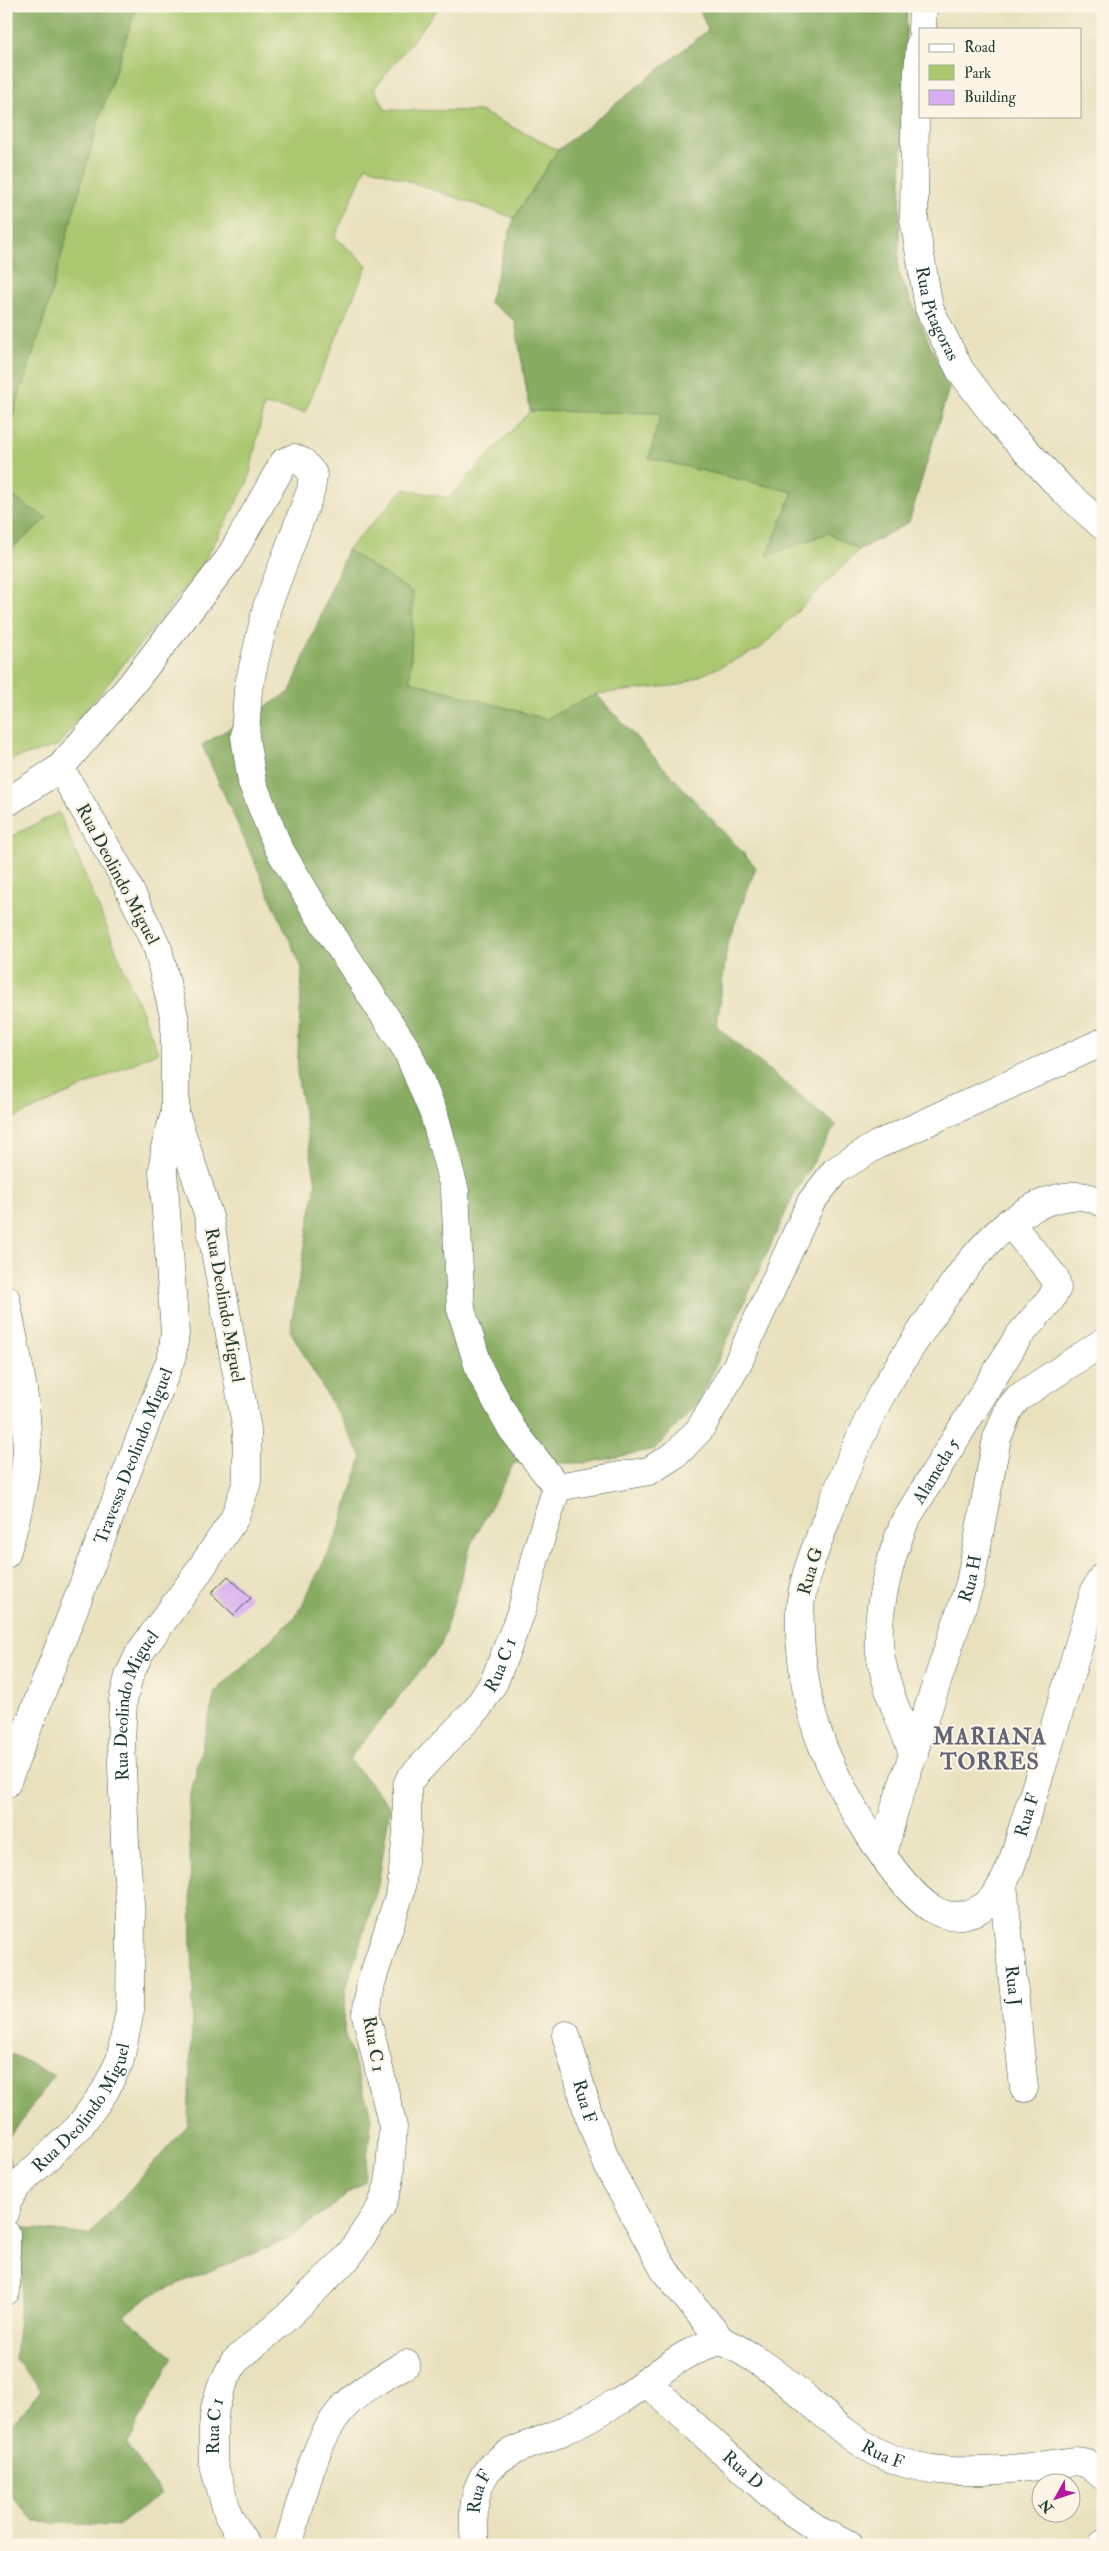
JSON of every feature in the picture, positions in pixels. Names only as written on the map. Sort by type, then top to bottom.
[{"type":"street","points":[[922,28],[924,6]]},
{"type":"street","name":"Rua Pitagoras","points":[[919,58],[915,111],[914,218],[929,308],[960,370],[1000,423],[1065,492],[1103,526]]},
{"type":"street","points":[[6,803],[60,768],[131,685],[229,559],[284,462],[294,458],[303,462],[313,474],[307,504],[294,530],[267,607],[248,689],[245,736],[252,782],[278,847],[338,946],[407,1050],[434,1114],[455,1191],[462,1309],[480,1372],[512,1429],[557,1487],[649,1471],[676,1454],[700,1429],[737,1364],[770,1288],[811,1202],[835,1171],[877,1145],[1103,1042]]},
{"type":"street","name":"Rua Deolindo Miguel","points":[[6,2211],[8,2202],[17,2186],[79,2127],[105,2091],[120,2060],[130,2010],[132,1916],[124,1843],[121,1741],[123,1700],[129,1676],[140,1652],[193,1580],[234,1519],[247,1482],[247,1430],[209,1217],[175,1113],[175,1020],[158,949],[122,874],[60,768]]},
{"type":"street","name":"Travessa Deolindo Miguel","points":[[6,1784],[172,1356],[175,1333],[163,1171],[164,1148],[175,1113]]},
{"type":"street","points":[[1009,1222],[1024,1212],[1045,1203],[1074,1195],[1103,1203]]},
{"type":"street","name":"Alameda 5","points":[[914,1755],[880,1653],[880,1626],[892,1552],[905,1521],[1013,1345],[1057,1288],[1054,1278],[1009,1222]]},
{"type":"street","name":"Rua G","points":[[959,1916],[944,1916],[931,1909],[911,1892],[883,1855],[850,1801],[822,1746],[806,1688],[800,1630],[800,1606],[807,1571],[842,1478],[880,1398],[962,1271],[1009,1222]]},
{"type":"street","points":[[6,1300],[22,1390],[27,1444],[21,1504],[6,1554]]},
{"type":"street","name":"Rua H","points":[[883,1855],[894,1811],[970,1584],[997,1438],[1003,1421],[1018,1398],[1103,1342]]},
{"type":"street","name":"Rua C 1","points":[[246,2545],[230,2517],[213,2463],[215,2408],[221,2387],[234,2362],[287,2317],[348,2257],[381,2207],[389,2184],[393,2127],[366,2015],[371,1983],[401,1890],[407,1833],[407,1785],[410,1779],[477,1709],[494,1682],[522,1610],[557,1487]]},
{"type":"street","name":"Rua F","points":[[959,1916],[977,1911],[990,1901],[1003,1884],[1010,1868],[1054,1735],[1095,1590],[1103,1576]]},
{"type":"street","name":"Rua J","points":[[1003,1884],[1024,2088]]},
{"type":"street","name":"Rua F","points":[[566,2035],[588,2113],[609,2168],[665,2271],[722,2341],[749,2353],[776,2372],[852,2437],[875,2452],[909,2464],[943,2472],[972,2473],[1076,2461],[1088,2464],[1103,2476]]},
{"type":"street","points":[[6,2234],[6,2291]]},
{"type":"street","name":"Rua F","points":[[475,2545],[473,2513],[477,2491],[487,2472],[508,2454],[588,2418],[622,2399],[689,2351],[722,2341]]},
{"type":"street","points":[[288,2545],[316,2459],[329,2428],[344,2407],[376,2381],[406,2364]]},
{"type":"street","name":"Rua D","points":[[646,2382],[782,2505],[822,2532],[849,2545]]},
{"type":"green space","points":[[6,6],[137,6],[100,116],[43,322],[6,436]]},
{"type":"green space","points":[[137,6],[440,6],[374,89],[386,110],[480,111],[558,150],[514,218],[366,166],[335,237],[367,265],[305,412],[264,405],[248,482],[197,574],[57,746],[6,761],[6,554],[46,518],[6,493],[6,436],[43,322],[100,116]]},
{"type":"green space","points":[[698,6],[907,6],[898,271],[949,388],[909,522],[859,550],[828,533],[767,556],[793,492],[649,458],[661,413],[530,411],[515,321],[489,302],[514,218],[558,150],[708,30]]},
{"type":"green space","points":[[530,411],[661,413],[649,458],[793,492],[767,555],[828,533],[859,550],[761,648],[680,685],[596,694],[546,719],[410,681],[413,593],[347,550],[404,489],[449,498]]},
{"type":"green space","points":[[6,493],[47,518],[6,554]]},
{"type":"green space","points":[[347,550],[413,593],[410,681],[546,719],[596,694],[756,867],[727,945],[717,1027],[836,1125],[794,1194],[699,1402],[655,1449],[587,1463],[514,1463],[471,1544],[441,1645],[349,1759],[390,1807],[378,1886],[346,1988],[344,2031],[372,2118],[364,2182],[289,2239],[150,2295],[124,2316],[173,2357],[127,2444],[161,2494],[118,2526],[35,2522],[6,2490],[6,2432],[41,2390],[15,2359],[23,2273],[6,2276],[6,2141],[20,2227],[89,2235],[188,2125],[193,1992],[189,1803],[215,1692],[297,1615],[338,1533],[362,1457],[290,1330],[316,1184],[297,1074],[302,968],[202,745],[290,692]]},
{"type":"green space","points":[[59,812],[158,1052],[6,1122],[6,839]]},
{"type":"green space","points":[[12,2054],[54,2076],[6,2141],[6,2059]]},
{"type":"building","points":[[228,1576],[251,1598],[234,1615],[211,1593]]},
{"type":"district","name":"MARIANA TORRES","points":[[990,1748]]}]
